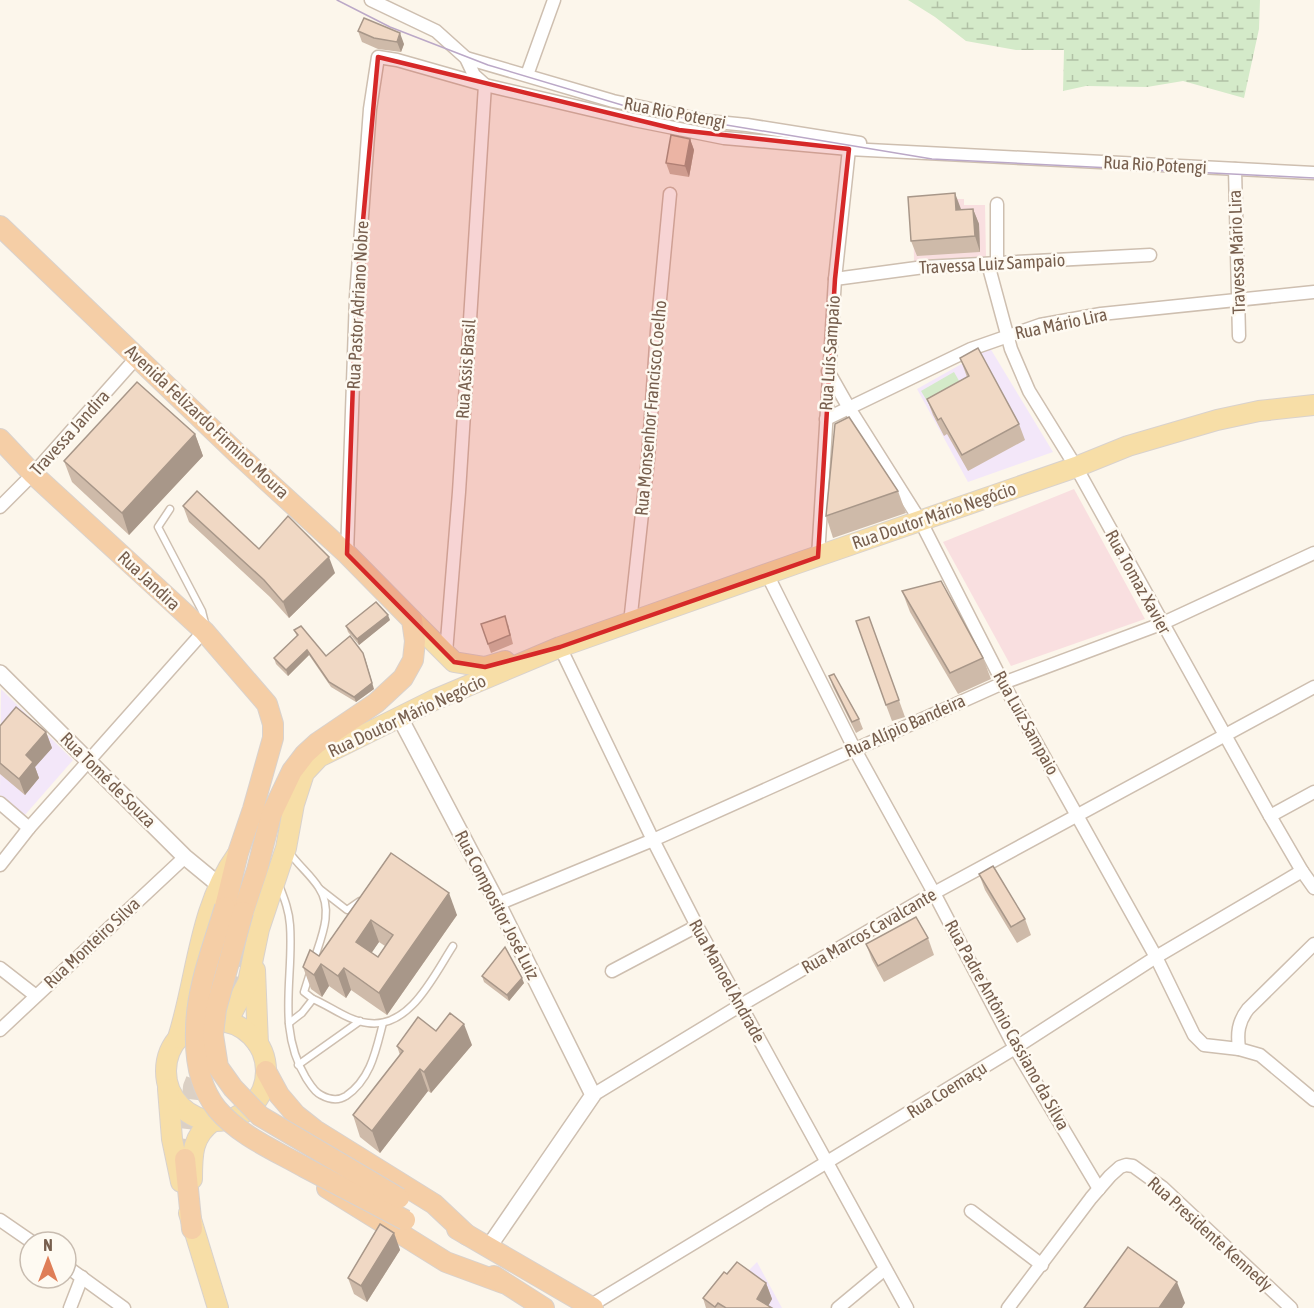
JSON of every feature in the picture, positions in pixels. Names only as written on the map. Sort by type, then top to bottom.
[{"type":"highway","name":"Avenida Felizardo Firmino Moura","points":[[0,226],[240,456],[347,554],[412,620]]},
{"type":"highway","name":"Rua Jandira","points":[[0,440],[33,474],[204,631],[267,704],[273,724],[273,738],[238,853]]},
{"type":"highway","name":"Rua Doutor Mário Negócio","points":[[234,909],[257,870],[271,815],[292,771],[317,743],[376,703],[403,678],[413,660],[415,640],[412,620]]},
{"type":"highway","points":[[270,876],[292,771]]},
{"type":"highway","points":[[238,853],[234,909],[213,1035],[218,1067],[233,1088],[260,1116],[592,1307]]},
{"type":"highway","points":[[234,909],[205,977],[196,1029],[196,1058],[203,1084],[216,1108],[237,1128],[263,1144],[405,1221],[538,1306]]},
{"type":"highway","points":[[266,1071],[279,1095],[296,1115],[315,1130],[434,1204],[467,1235]]},
{"type":"highway","points":[[216,1121],[251,1146],[322,1185],[446,1262],[503,1282]]},
{"type":"highway","points":[[185,1159],[192,1229]]},
{"type":"main road","name":"Rua Doutor Mário Negócio","points":[[225,1022],[248,982],[270,876],[286,848],[294,804],[304,773],[319,757],[399,716],[560,647],[766,574],[921,522],[1128,447],[1217,420],[1259,411],[1314,405]]},
{"type":"main road","name":"Rua Doutor Mário Negócio","points":[[412,620],[454,662],[485,667],[534,652],[560,647]]},
{"type":"main road","points":[[218,1308],[192,1229],[172,1139],[166,1063],[178,1038],[205,927],[219,885],[224,872],[238,853]]},
{"type":"main road","name":"Rua Doutor Mário Negócio","points":[[254,958],[258,1044]]},
{"type":"main road","points":[[178,1038],[201,1023],[225,1022],[238,1026],[258,1044],[264,1056],[266,1071],[264,1086],[257,1100],[233,1118],[216,1121],[202,1129],[195,1143],[192,1166],[192,1229]]},
{"type":"main road","points":[[168,1086],[177,1103],[188,1112],[194,1116],[216,1121]]},
{"type":"street","name":"Rua Rio Potengi","points":[[371,0],[430,26],[466,58],[474,75],[485,85]]},
{"type":"street","points":[[527,75],[554,0]]},
{"type":"street","name":"Rua Rio Potengi","points":[[378,57],[398,60],[485,85],[679,130],[724,138],[888,152],[1314,173]]},
{"type":"street","name":"Rua Pastor Adriano Nobre","points":[[347,554],[356,297],[370,110],[378,57]]},
{"type":"street","name":"Rua Rio Potengi","points":[[466,58],[613,101],[707,121],[868,144],[888,152]]},
{"type":"street","name":"Rua Assis Brasil","points":[[446,653],[459,492],[485,85]]},
{"type":"street","name":"Rua Luís Sampaio","points":[[818,557],[828,371],[849,149]]},
{"type":"street","name":"Travessa Mário Lira","points":[[1234,169],[1239,336]]},
{"type":"street","name":"Rua Monsenhor Francisco Coelho","points":[[630,623],[648,459],[670,194]]},
{"type":"street","name":"Rua Tomaz Xavier","points":[[997,204],[992,264],[1007,335],[1029,391],[1076,467],[1224,736],[1302,872],[1314,888]]},
{"type":"street","name":"Travessa Luiz Sampaio","points":[[835,279],[924,267],[1150,255]]},
{"type":"street","name":"Rua Mário Lira","points":[[826,419],[944,362],[1007,335],[1040,325],[1091,315],[1314,292]]},
{"type":"street","name":"Travessa Jandira","points":[[0,507],[33,474],[137,357]]},
{"type":"street","name":"Rua Luiz Sampaio","points":[[828,371],[921,522],[1004,683],[1156,957],[1194,1035],[1204,1046],[1239,1049],[1260,1055],[1314,1100]]},
{"type":"street","name":"Rua Alípio Bandeira","points":[[498,904],[653,840],[854,748],[1004,683],[1161,624],[1314,553]]},
{"type":"street","name":"Rua Padre Antônio Cassiano da Silva","points":[[766,574],[854,748],[1016,1048],[1099,1189]]},
{"type":"street","points":[[0,865],[29,828],[204,631]]},
{"type":"street","name":"Rua Manoel Andrade","points":[[560,647],[697,926],[907,1308]]},
{"type":"street","name":"Rua Tomé de Souza","points":[[0,673],[185,857],[219,885]]},
{"type":"street","name":"Rua Marcos Cavalcante","points":[[488,1248],[592,1095],[934,893],[1314,687]]},
{"type":"street","name":"Rua Compositor José Luiz","points":[[399,716],[498,904],[592,1095]]},
{"type":"street","points":[[1270,816],[1314,792]]},
{"type":"street","points":[[0,803],[29,828]]},
{"type":"street","name":"Rua Monteiro Silva","points":[[0,1030],[185,857]]},
{"type":"street","name":"Rua Coemaçu","points":[[592,1307],[1016,1048],[1156,957],[1302,872]]},
{"type":"street","points":[[612,971],[697,926]]},
{"type":"street","points":[[1239,1049],[1237,1033],[1241,1019],[1248,1009],[1314,944]]},
{"type":"street","points":[[0,968],[36,996]]},
{"type":"street","name":"Rua Presidente Kennedy","points":[[1008,1308],[1042,1265],[1077,1214],[1099,1189],[1120,1167],[1133,1166],[1162,1188],[1291,1308]]},
{"type":"street","points":[[971,1211],[1042,1265]]},
{"type":"street","points":[[0,1220],[18,1232]]},
{"type":"street","points":[[838,1308],[885,1269]]},
{"type":"street","points":[[78,1274],[124,1308]]},
{"type":"street","points":[[70,1308],[82,1277]]},
{"type":"lane","points":[[170,509],[158,527],[202,611],[206,625],[204,631]]},
{"type":"lane","points":[[286,848],[320,889],[347,910],[365,895]]},
{"type":"lane","points":[[270,876],[286,902],[290,925],[286,1000],[298,1065],[317,1094],[328,1099],[341,1100],[354,1090],[373,1061],[382,1023]]},
{"type":"lane","points":[[320,889],[326,914],[325,926],[304,992],[312,999],[331,1006],[350,1018],[367,1023],[382,1023],[401,1014],[416,1002],[453,946]]},
{"type":"lane","points":[[289,1023],[302,1013],[312,999]]},
{"type":"lane","points":[[298,1065],[360,1021]]},
{"type":"highlighted area","points":[[378,57],[679,130],[849,149],[835,279],[818,557],[560,647],[485,667],[454,662],[347,554],[356,297]]},
{"type":"shaded area","points":[[913,199],[964,199],[964,205],[985,205],[986,257],[914,263]]},
{"type":"shaded area","points":[[990,348],[1053,452],[968,482],[917,389]]},
{"type":"shaded area","points":[[1074,489],[1145,619],[1011,666],[943,542]]},
{"type":"shaded area","points":[[1,689],[73,760],[24,816],[0,795]]},
{"type":"shaded area","points":[[757,1262],[782,1308],[714,1308],[730,1289]]},
{"type":"green space","points":[[908,0],[1260,0],[1259,29],[1244,98],[1183,81],[1147,87],[1086,86],[1063,91],[1064,50],[1016,50],[966,41]]},
{"type":"green space","points":[[954,372],[966,393],[933,411],[921,391]]},
{"type":"building","points":[[364,18],[400,33],[397,42],[374,38],[358,31]]},
{"type":"building","points":[[671,135],[690,139],[685,166],[666,163]]},
{"type":"building","points":[[955,193],[956,210],[973,209],[975,236],[911,241],[908,197]]},
{"type":"building","points":[[978,348],[1019,424],[962,455],[941,418],[938,420],[927,399],[969,376],[960,358]]},
{"type":"building","points":[[137,382],[195,434],[122,513],[64,461]]},
{"type":"building","points":[[849,417],[898,491],[826,516],[835,424]]},
{"type":"building","points":[[197,491],[259,549],[288,516],[329,557],[283,602],[264,580],[183,506]]},
{"type":"building","points":[[941,581],[983,658],[950,673],[902,591]]},
{"type":"building","points":[[376,602],[388,615],[357,639],[346,626]]},
{"type":"building","points":[[505,616],[510,635],[488,644],[481,624]]},
{"type":"building","points":[[869,617],[899,700],[886,705],[856,621]]},
{"type":"building","points":[[301,626],[326,656],[350,636],[363,653],[372,683],[354,697],[329,682],[307,650],[286,670],[274,658],[298,635],[294,630]]},
{"type":"building","points":[[834,674],[859,719],[852,722],[829,676]]},
{"type":"building","points":[[16,707],[46,732],[26,755],[33,762],[19,779],[0,763],[0,726]]},
{"type":"building","points":[[391,853],[449,893],[379,993],[344,968],[338,976],[321,964],[314,975],[303,967],[310,950],[319,956]],"holes":[[[371,920],[393,935],[378,957],[356,942]]]},
{"type":"building","points":[[993,866],[1025,919],[1011,927],[979,874]]},
{"type":"building","points":[[916,917],[928,938],[878,966],[866,944]]},
{"type":"building","points":[[505,947],[522,978],[507,995],[482,976]]},
{"type":"building","points":[[450,1013],[464,1024],[424,1072],[420,1069],[372,1131],[353,1115],[403,1051],[397,1046],[418,1017],[436,1031]]},
{"type":"building","points":[[380,1224],[394,1233],[361,1286],[348,1278]]},
{"type":"building","points":[[1128,1247],[1177,1282],[1159,1308],[1084,1308]]},
{"type":"building","points":[[737,1262],[766,1283],[757,1299],[772,1308],[726,1308],[718,1303],[715,1307],[703,1298],[724,1272],[727,1274]]},
{"type":"tunnel","points":[[229,995],[264,875]]},
{"type":"tunnel","points":[[185,1159],[193,1087],[203,1062]]},
{"type":"tram line","points":[[337,0],[390,27],[488,65],[642,111],[932,159],[1314,178]]}]
